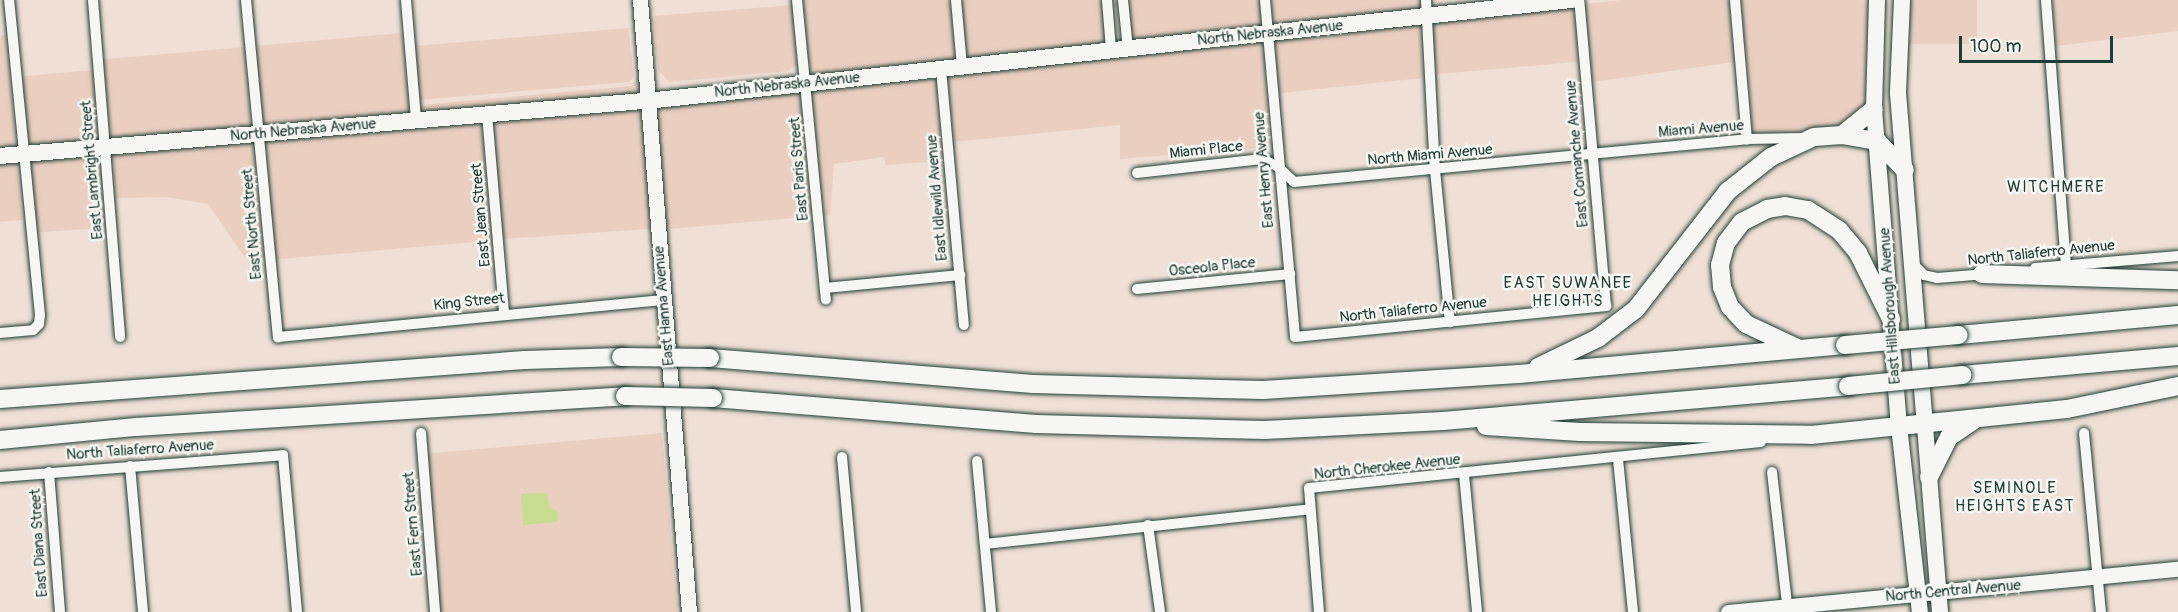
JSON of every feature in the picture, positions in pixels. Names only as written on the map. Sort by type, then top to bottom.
[{"type":"highway","points":[[1842,135],[1874,109]]},
{"type":"highway","points":[[1519,374],[1568,354],[1624,319],[1743,177],[1772,157],[1814,137],[1842,135],[1877,141],[1905,170]]},
{"type":"highway","points":[[1798,349],[1746,324],[1730,307],[1722,287],[1720,265],[1726,243],[1742,222],[1767,209],[1785,206],[1808,210],[1839,230],[1858,253],[1891,319]]},
{"type":"highway","points":[[1983,274],[2178,280]]},
{"type":"highway","points":[[0,399],[525,360],[621,357],[710,358],[1151,390],[1320,388],[1519,374],[2178,315]]},
{"type":"highway","points":[[0,440],[172,424],[625,396],[713,398],[1144,429],[1265,430],[1443,421],[2178,357]]},
{"type":"highway","points":[[1443,421],[1580,432],[1811,435],[1925,421],[2067,409],[2178,386]]},
{"type":"highway","points":[[1929,477],[1949,437],[1981,417]]},
{"type":"main road","name":"North Nebraska Avenue","points":[[0,156],[649,100],[1268,33],[1426,8],[1572,0]]},
{"type":"main road","name":"East Hillsborough Avenue","points":[[1877,0],[1874,109],[1899,426],[1920,612]]},
{"type":"main road","name":"East Hillsborough Avenue","points":[[1902,0],[1898,93],[1940,612]]},
{"type":"street","points":[[0,333],[33,330],[39,324],[9,0]]},
{"type":"street","name":"East Lambright Street","points":[[93,0],[120,337]]},
{"type":"street","name":"East North Street","points":[[246,0],[278,338]]},
{"type":"street","points":[[406,0],[416,120]]},
{"type":"street","name":"East Hanna Avenue","points":[[640,0],[690,612]]},
{"type":"street","name":"East Paris Street","points":[[797,0],[826,300]]},
{"type":"street","points":[[956,0],[962,66]]},
{"type":"street","points":[[1107,0],[1120,50]]},
{"type":"street","points":[[1120,50],[1123,0]]},
{"type":"street","name":"East Henry Avenue","points":[[1265,0],[1277,166],[1295,337]]},
{"type":"street","name":"East Comanche Avenue","points":[[1579,0],[1606,306]]},
{"type":"street","points":[[1735,0],[1747,139]]},
{"type":"street","points":[[2046,0],[2066,265]]},
{"type":"street","points":[[1426,8],[1435,170],[1450,322]]},
{"type":"street","name":"East Idlewild Avenue","points":[[941,69],[964,325]]},
{"type":"street","name":"East Jean Street","points":[[487,114],[504,313]]},
{"type":"street","name":"Miami Avenue","points":[[1592,154],[1747,139],[1814,137]]},
{"type":"street","name":"North Miami Avenue","points":[[1277,166],[1294,182],[1592,154]]},
{"type":"street","name":"Miami Place","points":[[1137,173],[1262,159],[1277,166]]},
{"type":"street","name":"North Taliaferro Avenue","points":[[1913,264],[1931,278],[2178,256]]},
{"type":"street","name":"Osceola Place","points":[[1137,289],[1290,274]]},
{"type":"street","points":[[825,288],[960,275]]},
{"type":"street","name":"King Street","points":[[278,338],[504,313],[663,300]]},
{"type":"street","name":"North Taliaferro Avenue","points":[[1295,337],[1606,306]]},
{"type":"street","points":[[2084,432],[2101,612]]},
{"type":"street","name":"East Fern Street","points":[[421,433],[435,612]]},
{"type":"street","name":"North Cherokee Avenue","points":[[1310,509],[1309,489],[1618,459],[1811,435]]},
{"type":"street","name":"North Taliaferro Avenue","points":[[0,477],[283,455],[297,612]]},
{"type":"street","points":[[842,457],[856,612]]},
{"type":"street","points":[[1618,459],[1633,612]]},
{"type":"street","points":[[976,461],[991,612]]},
{"type":"street","points":[[130,466],[143,612]]},
{"type":"street","name":"East Diana Street","points":[[49,472],[60,612]]},
{"type":"street","points":[[1772,472],[1788,609]]},
{"type":"street","points":[[1464,474],[1477,612]]},
{"type":"street","points":[[985,544],[1310,509],[1319,612]]},
{"type":"street","points":[[1148,525],[1160,612]]},
{"type":"street","name":"North Central Avenue","points":[[1728,612],[1788,609],[2178,569]]},
{"type":"shaded area","points":[[803,0],[950,0],[956,62],[810,78]]},
{"type":"shaded area","points":[[962,0],[1111,0],[1115,45],[968,60]]},
{"type":"shaded area","points":[[1123,0],[1259,0],[1262,28],[1127,43]]},
{"type":"shaded area","points":[[1271,0],[1420,0],[1420,12],[1274,27]]},
{"type":"shaded area","points":[[1621,0],[1729,0],[1734,62],[1593,82],[1585,4]]},
{"type":"shaded area","points":[[1741,0],[1870,0],[1868,109],[1847,125],[1796,133],[1753,134]]},
{"type":"shaded area","points":[[1910,0],[1977,0],[1977,44],[1910,44]]},
{"type":"shaded area","points":[[2052,0],[2178,0],[2178,31],[2056,46]]},
{"type":"shaded area","points":[[793,5],[796,65],[788,71],[669,82],[658,69],[653,16]]},
{"type":"shaded area","points":[[1573,5],[1578,62],[1437,74],[1432,17]]},
{"type":"shaded area","points":[[632,15],[635,15],[642,96],[421,115],[421,105],[631,86],[639,76]]},
{"type":"shaded area","points":[[1420,22],[1423,78],[1281,93],[1280,119],[1275,38]]},
{"type":"shaded area","points":[[628,28],[634,77],[629,82],[419,100],[415,46]]},
{"type":"shaded area","points":[[402,33],[409,115],[263,127],[256,46]]},
{"type":"shaded area","points":[[6,35],[16,149],[0,151],[0,36]]},
{"type":"shaded area","points":[[1263,39],[1270,147],[1120,159],[1120,125],[954,142],[947,73]]},
{"type":"shaded area","points":[[244,47],[251,129],[111,141],[104,59]]},
{"type":"shaded area","points":[[93,70],[99,142],[29,148],[22,76]]},
{"type":"shaded area","points":[[935,75],[943,161],[886,165],[884,157],[834,164],[830,215],[824,216],[811,88]]},
{"type":"shaded area","points":[[800,89],[811,217],[666,229],[655,102]]},
{"type":"shaded area","points":[[643,106],[652,229],[501,239],[492,117]]},
{"type":"shaded area","points":[[481,120],[492,241],[275,259],[265,139]]},
{"type":"shaded area","points":[[253,140],[264,257],[246,259],[208,204],[167,197],[116,198],[112,152]]},
{"type":"shaded area","points":[[100,153],[105,228],[33,233],[28,158]]},
{"type":"shaded area","points":[[16,160],[22,220],[0,222],[0,161]]},
{"type":"shaded area","points":[[662,433],[678,612],[440,612],[426,454]]},
{"type":"green space","points":[[547,493],[550,508],[558,511],[558,522],[523,525],[521,494]]},
{"type":"district","name":"WITCHMERE","points":[[2056,187]]},
{"type":"district","name":"EAST SUWANEE HEIGHTS","points":[[1568,292]]},
{"type":"district","name":"SEMINOLE HEIGHTS EAST","points":[[2015,497]]}]
